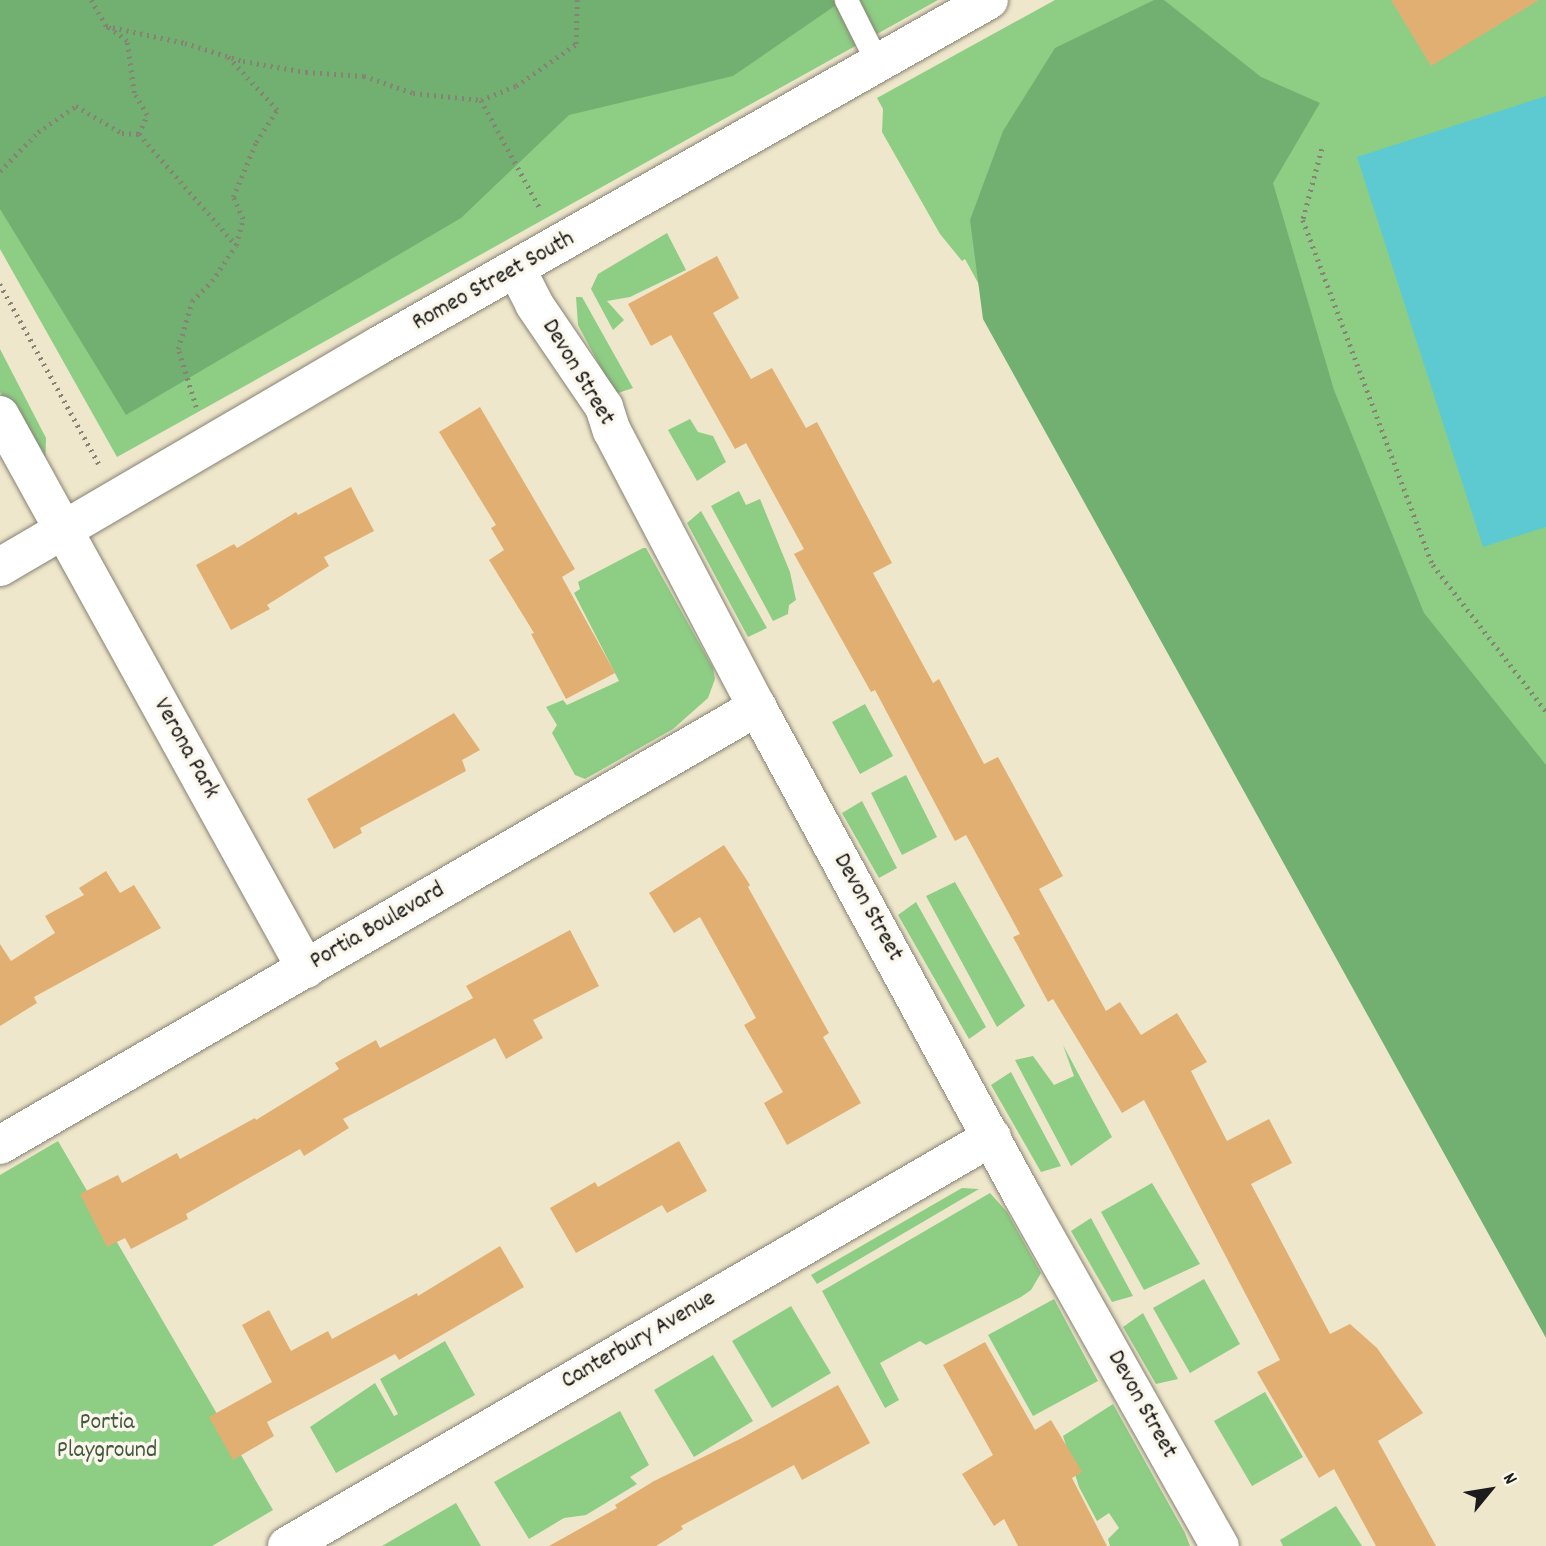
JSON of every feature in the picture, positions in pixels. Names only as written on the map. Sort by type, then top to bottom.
[{"type":"street","name":"Romeo Street South","points":[[0,567],[378,346],[517,270],[989,0]]},
{"type":"street","name":"Devon Street","points":[[517,270],[534,304],[604,407],[612,431],[757,707],[1220,1546]]},
{"type":"street","name":"Verona Park","points":[[0,415],[306,969]]},
{"type":"street","name":"Portia Boulevard","points":[[0,1146],[757,707]]},
{"type":"street","name":"Canterbury Avenue","points":[[286,1546],[992,1137]]},
{"type":"lane","points":[[846,0],[878,64]]},
{"type":"path","points":[[91,0],[106,26],[127,41],[134,93],[147,115],[139,134]]},
{"type":"path","points":[[208,50],[243,61],[306,72],[365,76],[413,93],[481,100],[516,86],[576,44],[577,0]]},
{"type":"path","points":[[106,26],[226,55],[277,110],[256,142],[233,197],[243,219],[236,245],[212,281],[192,300],[178,349],[184,377],[199,412],[216,440]]},
{"type":"path","points":[[481,100],[544,215]]},
{"type":"path","points":[[0,171],[38,131],[76,106],[122,133],[139,134],[236,245]]},
{"type":"path","points":[[1322,149],[1303,220],[1433,565],[1546,711]]},
{"type":"path","points":[[0,284],[102,470]]},
{"type":"green space","points":[[0,0],[938,0],[117,457],[0,249]]},
{"type":"green space","points":[[0,0],[832,0],[839,3],[733,76],[569,115],[461,218],[126,415],[0,209]]},
{"type":"green space","points":[[1055,0],[1546,0],[1546,1322],[965,259],[962,261],[940,234],[882,132],[883,109],[877,98]]},
{"type":"green space","points":[[1154,0],[1164,0],[1261,77],[1320,103],[1273,183],[1334,390],[1424,613],[1546,765],[1546,1338],[983,319],[970,220],[1003,131],[1055,48]]},
{"type":"green space","points":[[667,233],[686,270],[630,297],[607,301],[624,320],[613,330],[591,289],[598,274]]},
{"type":"green space","points":[[576,297],[582,297],[633,388],[615,394],[578,325]]},
{"type":"green space","points":[[0,349],[46,438],[45,472],[0,392]]},
{"type":"green space","points":[[690,419],[698,432],[713,436],[726,462],[697,481],[668,430]]},
{"type":"green space","points":[[739,491],[746,505],[760,499],[790,572],[796,600],[789,605],[788,614],[773,621],[711,506]]},
{"type":"green space","points":[[701,511],[767,628],[748,637],[687,523]]},
{"type":"green space","points":[[646,548],[713,668],[715,679],[708,698],[673,729],[585,779],[575,775],[552,733],[557,725],[546,707],[563,700],[567,705],[619,681],[574,593],[580,589],[578,582]]},
{"type":"green space","points":[[865,704],[893,756],[860,774],[832,722]]},
{"type":"green space","points":[[906,775],[937,837],[902,855],[871,793]]},
{"type":"green space","points":[[862,801],[897,868],[879,878],[842,813]]},
{"type":"green space","points":[[955,882],[1025,1006],[997,1027],[926,896]]},
{"type":"green space","points":[[916,902],[986,1027],[969,1039],[898,915]]},
{"type":"green space","points":[[1063,1045],[1112,1137],[1071,1166],[1015,1060],[1033,1056],[1054,1085],[1074,1076]]},
{"type":"green space","points":[[1011,1072],[1061,1166],[1041,1172],[991,1085]]},
{"type":"green space","name":"Portia Playground","points":[[58,1141],[273,1510],[212,1546],[0,1546],[0,1175]]},
{"type":"green space","points":[[1152,1183],[1200,1264],[1144,1290],[1101,1212]]},
{"type":"green space","points":[[962,1188],[979,1189],[817,1284],[811,1275]]},
{"type":"green space","points":[[990,1193],[1007,1212],[1041,1273],[1031,1290],[1021,1297],[926,1345],[920,1341],[880,1363],[899,1400],[885,1408],[822,1291]]},
{"type":"green space","points":[[1091,1218],[1133,1296],[1112,1302],[1071,1231]]},
{"type":"green space","points":[[1204,1279],[1240,1344],[1190,1373],[1153,1308]]},
{"type":"green space","points":[[1054,1299],[1098,1381],[1033,1416],[988,1335]]},
{"type":"green space","points":[[791,1306],[831,1373],[772,1408],[732,1341]]},
{"type":"green space","points":[[1143,1313],[1178,1379],[1156,1384],[1123,1327]]},
{"type":"green space","points":[[445,1341],[475,1395],[336,1473],[310,1427],[375,1383],[394,1416],[398,1414],[380,1379]]},
{"type":"green space","points":[[713,1355],[753,1421],[694,1457],[654,1390]]},
{"type":"green space","points":[[1265,1392],[1303,1457],[1252,1486],[1214,1421]]},
{"type":"green space","points":[[1113,1404],[1190,1546],[1110,1546],[1108,1539],[1119,1528],[1109,1513],[1097,1521],[1079,1487],[1063,1436]]},
{"type":"green space","points":[[620,1411],[649,1465],[630,1477],[637,1484],[586,1515],[564,1518],[529,1539],[494,1482]]},
{"type":"green space","points":[[456,1503],[481,1546],[382,1546]]},
{"type":"green space","points":[[1336,1506],[1362,1546],[1283,1546],[1280,1540]]},
{"type":"water","points":[[1546,96],[1546,527],[1483,547],[1357,157]]},
{"type":"building","points":[[1391,0],[1539,0],[1431,66]]},
{"type":"building","points":[[717,256],[739,298],[713,313],[751,379],[772,368],[806,428],[817,422],[892,563],[873,573],[933,683],[939,679],[984,764],[998,757],[1063,876],[1039,889],[1106,1011],[1120,1002],[1141,1035],[1177,1013],[1207,1062],[1191,1071],[1227,1141],[1269,1119],[1292,1163],[1251,1184],[1330,1334],[1350,1324],[1377,1348],[1423,1413],[1378,1441],[1436,1546],[1376,1546],[1334,1469],[1319,1478],[1257,1372],[1280,1360],[1144,1100],[1122,1113],[1053,999],[1048,1002],[1013,937],[1020,934],[966,835],[955,841],[875,690],[871,692],[794,554],[804,549],[746,443],[735,449],[671,335],[651,346],[628,304]]},
{"type":"building","points":[[480,407],[575,569],[562,577],[615,673],[566,699],[531,634],[534,633],[489,560],[504,550],[491,528],[496,525],[439,432]]},
{"type":"building","points":[[351,487],[374,531],[324,557],[329,566],[267,605],[270,609],[231,630],[196,565],[234,544],[237,548],[296,512],[298,515]]},
{"type":"building","points":[[454,713],[480,750],[462,760],[466,771],[360,828],[362,833],[334,849],[307,799]]},
{"type":"building","points":[[724,845],[750,885],[748,887],[829,1033],[823,1037],[861,1103],[787,1145],[764,1103],[783,1092],[744,1025],[756,1018],[700,917],[674,933],[649,893]]},
{"type":"building","points":[[106,871],[120,893],[134,885],[161,928],[34,997],[37,1003],[0,1026],[0,944],[11,961],[55,933],[45,916],[84,895],[79,888]]},
{"type":"building","points":[[570,930],[599,986],[533,1020],[543,1038],[506,1059],[495,1038],[343,1119],[349,1128],[304,1156],[300,1149],[186,1214],[188,1219],[131,1249],[125,1238],[107,1247],[80,1194],[118,1175],[122,1183],[177,1153],[180,1159],[255,1118],[256,1120],[339,1069],[335,1063],[376,1040],[380,1048],[473,998],[466,986]]},
{"type":"building","points":[[679,1141],[707,1191],[667,1213],[662,1205],[576,1253],[550,1208],[595,1182],[598,1187]]},
{"type":"building","points":[[500,1246],[524,1287],[399,1360],[395,1354],[267,1422],[274,1436],[233,1460],[209,1417],[272,1382],[242,1325],[269,1310],[291,1351],[328,1331],[332,1339],[417,1293],[418,1296]]},
{"type":"building","points":[[985,1342],[1035,1430],[1051,1420],[1082,1472],[1072,1478],[1107,1546],[1018,1546],[1004,1519],[994,1526],[962,1474],[993,1455],[943,1365]]},
{"type":"building","points":[[838,1385],[870,1443],[802,1480],[794,1465],[681,1526],[683,1529],[656,1546],[549,1546],[617,1508],[615,1505],[654,1481],[742,1438]]}]
